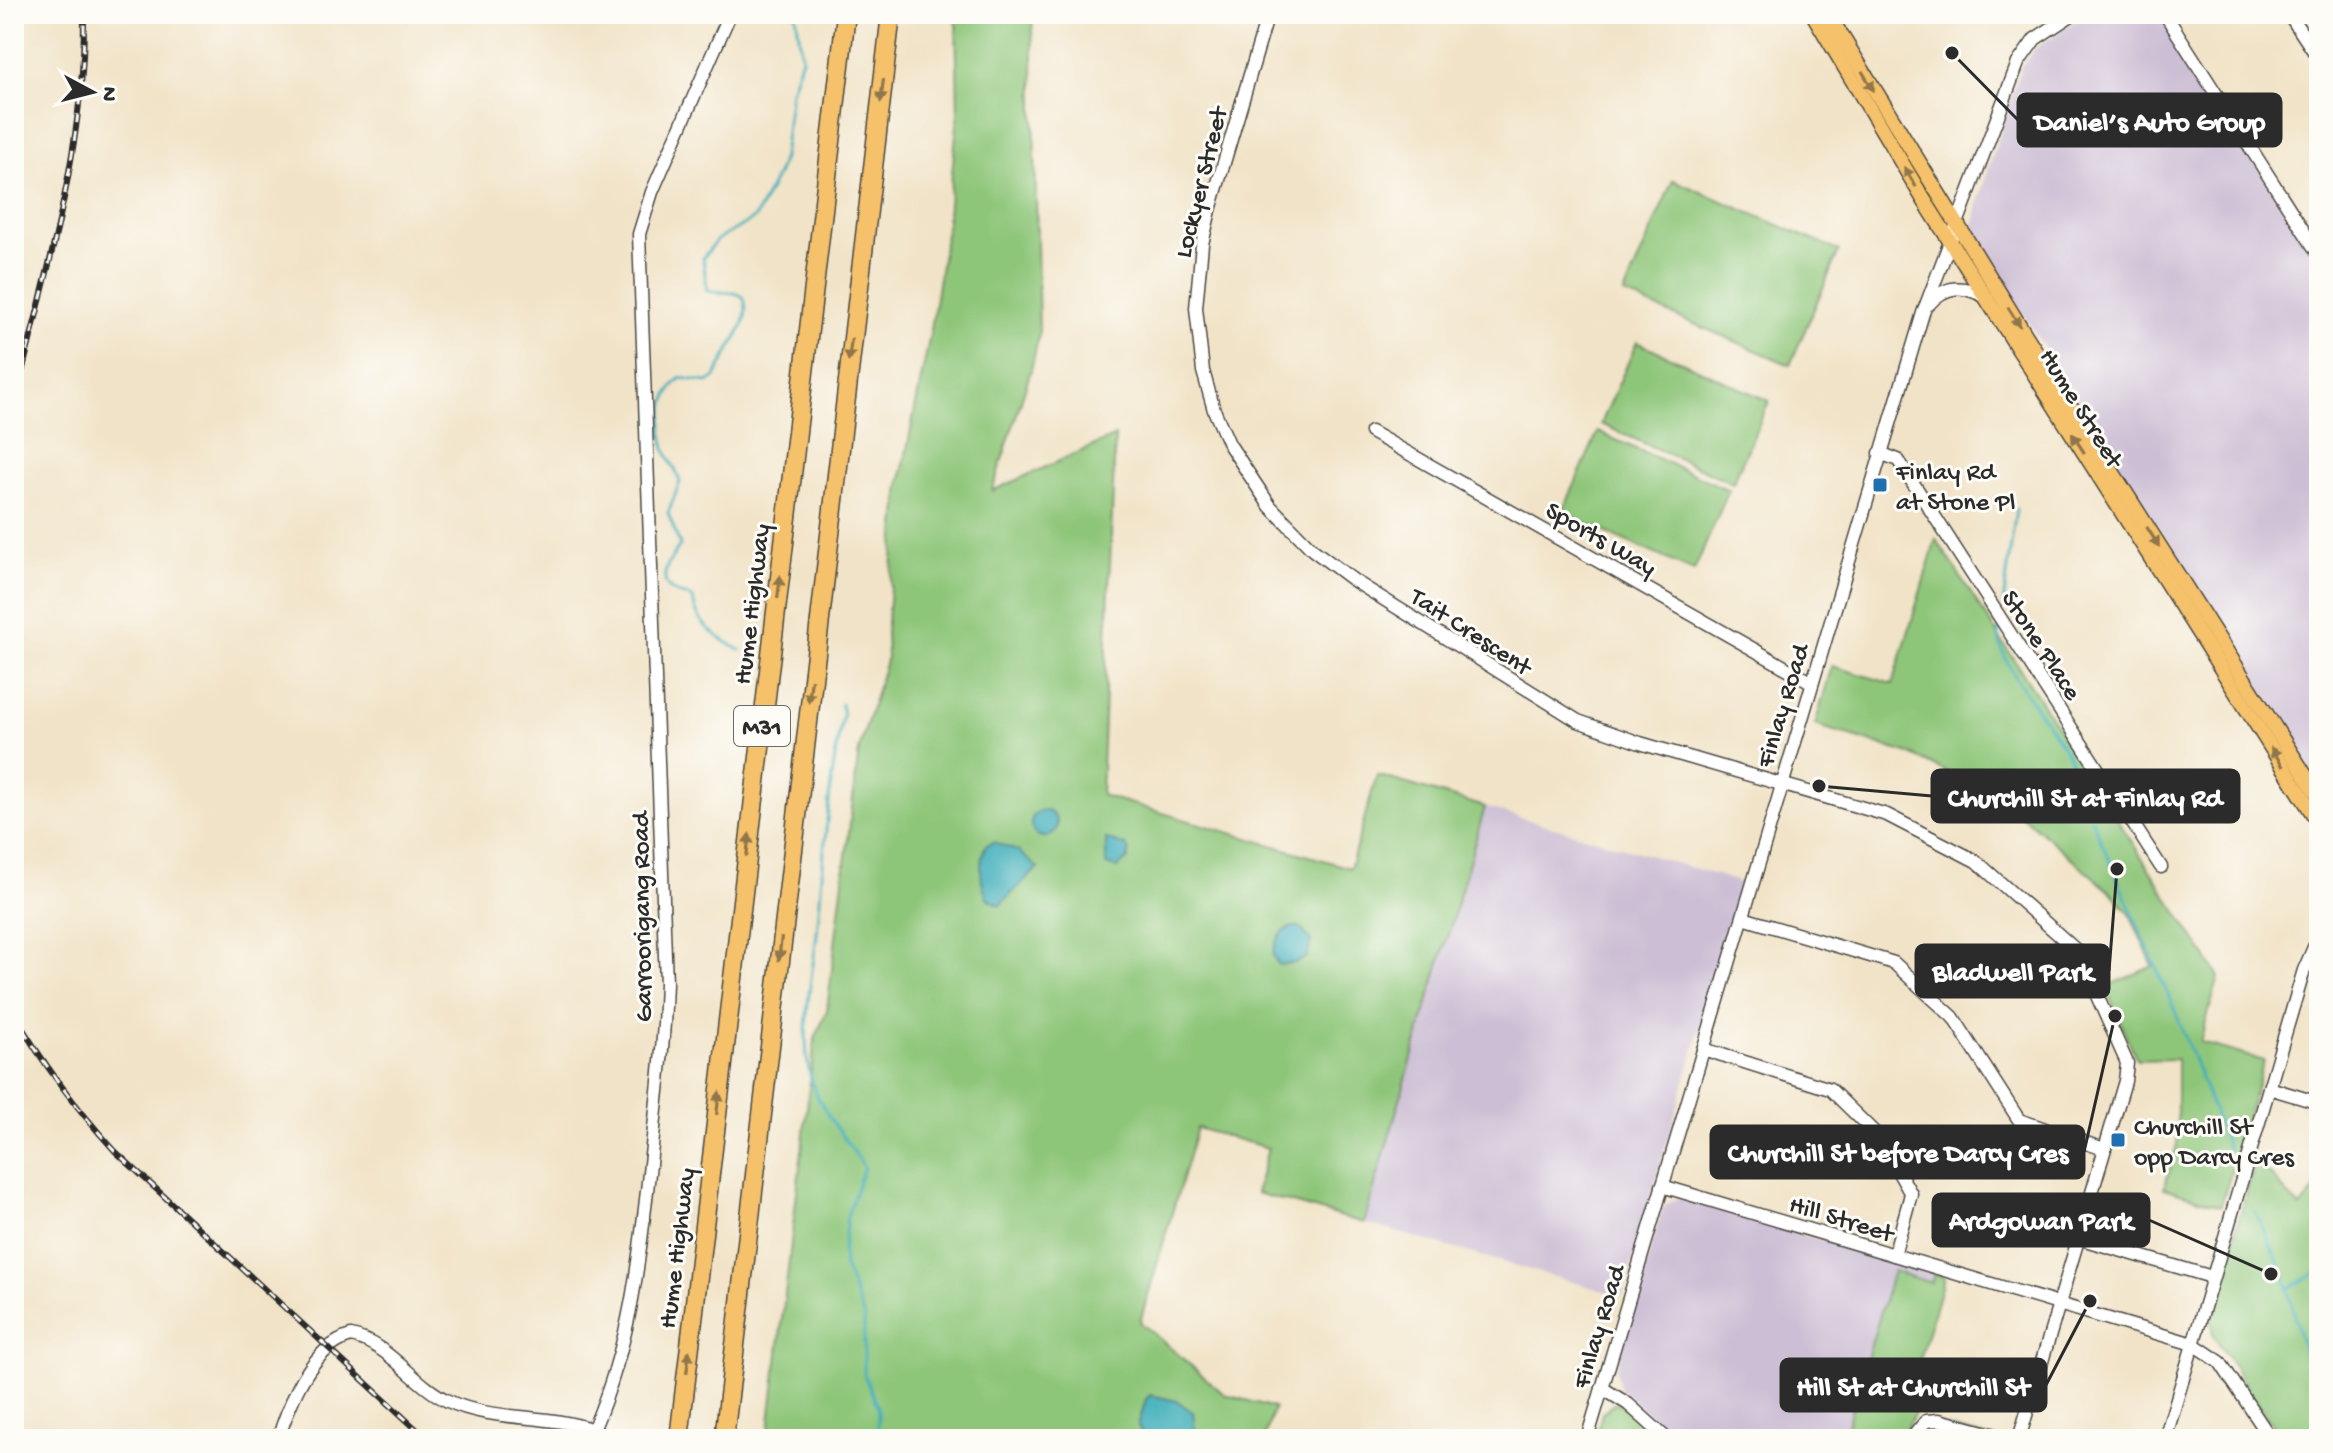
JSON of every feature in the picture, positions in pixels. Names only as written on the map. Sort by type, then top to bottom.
[{"type":"highway","name":"Hume Highway","points":[[679,1439],[846,14]]},
{"type":"highway","name":"M31","points":[[724,1439],[891,14]]},
{"type":"main road","name":"Hume Street","points":[[1813,14],[1951,243],[2319,823]]},
{"type":"main road","name":"Hume Street","points":[[1828,14],[1958,227],[2319,797]]},
{"type":"street","name":"Garroorigang Road","points":[[593,1430],[627,1336],[661,1079],[665,1020],[665,929],[639,234],[652,192],[730,14]]},
{"type":"street","name":"Lockyer Street","points":[[1214,410],[1203,371],[1196,308],[1202,244],[1268,14]]},
{"type":"street","name":"Finlay Road","points":[[1587,1439],[1923,313],[2018,63],[2035,39],[2073,14]]},
{"type":"street","points":[[2165,14],[2319,255]]},
{"type":"street","points":[[2289,14],[2319,59]]},
{"type":"street","points":[[1923,313],[1938,294],[1954,287],[1974,290],[1986,297]]},
{"type":"street","name":"Tait Crescent","points":[[1214,410],[1229,444],[1270,506],[1313,550],[1353,580],[1578,721],[1640,743],[1887,815],[1961,851],[2077,951],[2127,1063],[2127,1071],[2019,1439]]},
{"type":"street","name":"Sports Way","points":[[1371,432],[1811,682]]},
{"type":"street","name":"Stone Place","points":[[1880,453],[1898,460],[2161,867]]},
{"type":"street","points":[[1743,918],[1894,963],[1953,1017],[2019,1120],[2104,1149]]},
{"type":"street","points":[[2165,1439],[2304,970],[2319,936]]},
{"type":"street","points":[[1703,1049],[1822,1085],[1867,1122],[1911,1194],[1894,1255]]},
{"type":"street","points":[[2269,1088],[2319,1103]]},
{"type":"street","name":"Hill Street","points":[[1662,1186],[2193,1344]]},
{"type":"street","points":[[2078,1238],[2212,1277]]},
{"type":"street","points":[[278,1439],[308,1373],[330,1346],[351,1336],[371,1342],[431,1391],[455,1404],[480,1412],[558,1421],[593,1430],[609,1439]]},
{"type":"street","points":[[2193,1344],[2220,1362],[2271,1439]]},
{"type":"street","points":[[1602,1388],[1628,1404],[1667,1439]]},
{"type":"street","points":[[1911,1439],[1926,1421],[1939,1420],[2011,1439]]},
{"type":"shaded area","points":[[2086,14],[2159,14],[2319,261],[2319,783],[1972,233],[1980,195],[2022,65],[2035,48]]},
{"type":"shaded area","points":[[1485,807],[1743,883],[1622,1296],[1364,1223]]},
{"type":"shaded area","points":[[1678,1198],[1934,1274],[1904,1383],[1880,1439],[1677,1439],[1621,1390],[1616,1370],[1663,1207]]},
{"type":"green space","points":[[956,14],[1032,14],[1039,334],[1031,370],[992,491],[1115,436],[1101,795],[1350,868],[1377,775],[1485,807],[1364,1223],[1256,1193],[1268,1148],[1197,1128],[1140,1322],[1224,1394],[1274,1408],[1264,1439],[768,1439],[815,1039],[827,1010],[859,750],[887,657],[886,633],[900,484],[931,330],[946,232],[958,115]]},
{"type":"green space","points":[[1673,180],[1839,251],[1790,365],[1624,294]]},
{"type":"green space","points":[[1637,342],[1769,401],[1733,483],[1601,424]]},
{"type":"green space","points":[[1598,432],[1729,490],[1694,571],[1562,513]]},
{"type":"green space","points":[[1936,539],[2219,977],[2200,1042],[2264,1061],[2221,1206],[2164,1188],[2177,1145],[2177,1059],[2137,1060],[2105,987],[2153,966],[2130,914],[2112,893],[2006,802],[1913,755],[1815,725],[1832,666],[1893,684]]},
{"type":"green space","points":[[2256,1159],[2300,1208],[2319,1184],[2319,1439],[2281,1439],[2213,1335],[2211,1318]]},
{"type":"green space","points":[[1893,1271],[1931,1283],[1934,1274],[1944,1277],[1909,1397],[1917,1408],[1902,1439],[1843,1439]]},
{"type":"green space","points":[[1615,1403],[1660,1439],[1595,1439],[1602,1413]]},
{"type":"green space","points":[[1946,1427],[1992,1439],[1920,1439],[1928,1431]]},
{"type":"water","points":[[1044,811],[1053,815],[1057,824],[1053,833],[1044,837],[1035,833],[1031,824],[1035,815]]},
{"type":"water","points":[[1106,839],[1126,846],[1129,851],[1128,859],[1118,868],[1106,865]]},
{"type":"water","points":[[994,842],[1018,851],[1038,868],[1000,905],[988,899],[981,872],[986,845]]},
{"type":"water","points":[[1300,927],[1311,941],[1307,957],[1295,963],[1278,965],[1273,955],[1278,939],[1289,928]]},
{"type":"water","points":[[1150,1395],[1177,1401],[1193,1412],[1196,1439],[1145,1439],[1138,1426]]},
{"type":"waterway","points":[[740,650],[703,623],[693,599],[675,592],[665,581],[667,568],[680,545],[668,513],[680,482],[665,448],[662,420],[666,400],[675,384],[681,378],[708,382],[715,377],[744,323],[746,310],[741,296],[707,290],[703,258],[717,240],[755,218],[777,175],[783,157],[791,91],[802,58],[796,14]]},
{"type":"waterway","points":[[2003,604],[2016,509]]},
{"type":"waterway","points":[[1999,629],[2006,658],[2068,755],[2087,808]]},
{"type":"waterway","points":[[841,704],[843,715],[830,796],[806,1043],[815,1091],[864,1167],[847,1217],[843,1251],[844,1266],[864,1317],[864,1375],[878,1407],[878,1439]]},
{"type":"waterway","points":[[2091,818],[2175,1011],[2228,1149]]},
{"type":"waterway","points":[[2255,1211],[2285,1277],[2319,1412]]},
{"type":"waterway","points":[[2288,1289],[2319,1271]]},
{"type":"railway","points":[[14,404],[71,162],[83,64],[84,14]]},
{"type":"railway","points":[[14,1014],[61,1085],[115,1151],[427,1439]]},
{"type":"place","name":"Daniel’s Auto Group","points":[[1952,53]]},
{"type":"place","name":"Finlay Rd at Stone Pl","points":[[1880,485]]},
{"type":"place","name":"Churchill St at Finlay Rd","points":[[1819,786]]},
{"type":"place","name":"Bladwell Park","points":[[2117,869]]},
{"type":"place","name":"Churchill St before Darcy Cres","points":[[2115,1016]]},
{"type":"place","name":"Churchill St opp Darcy Cres","points":[[2118,1140]]},
{"type":"place","name":"Ardgowan Park","points":[[2271,1274]]},
{"type":"place","name":"Hill St at Churchill St","points":[[2090,1301]]}]
